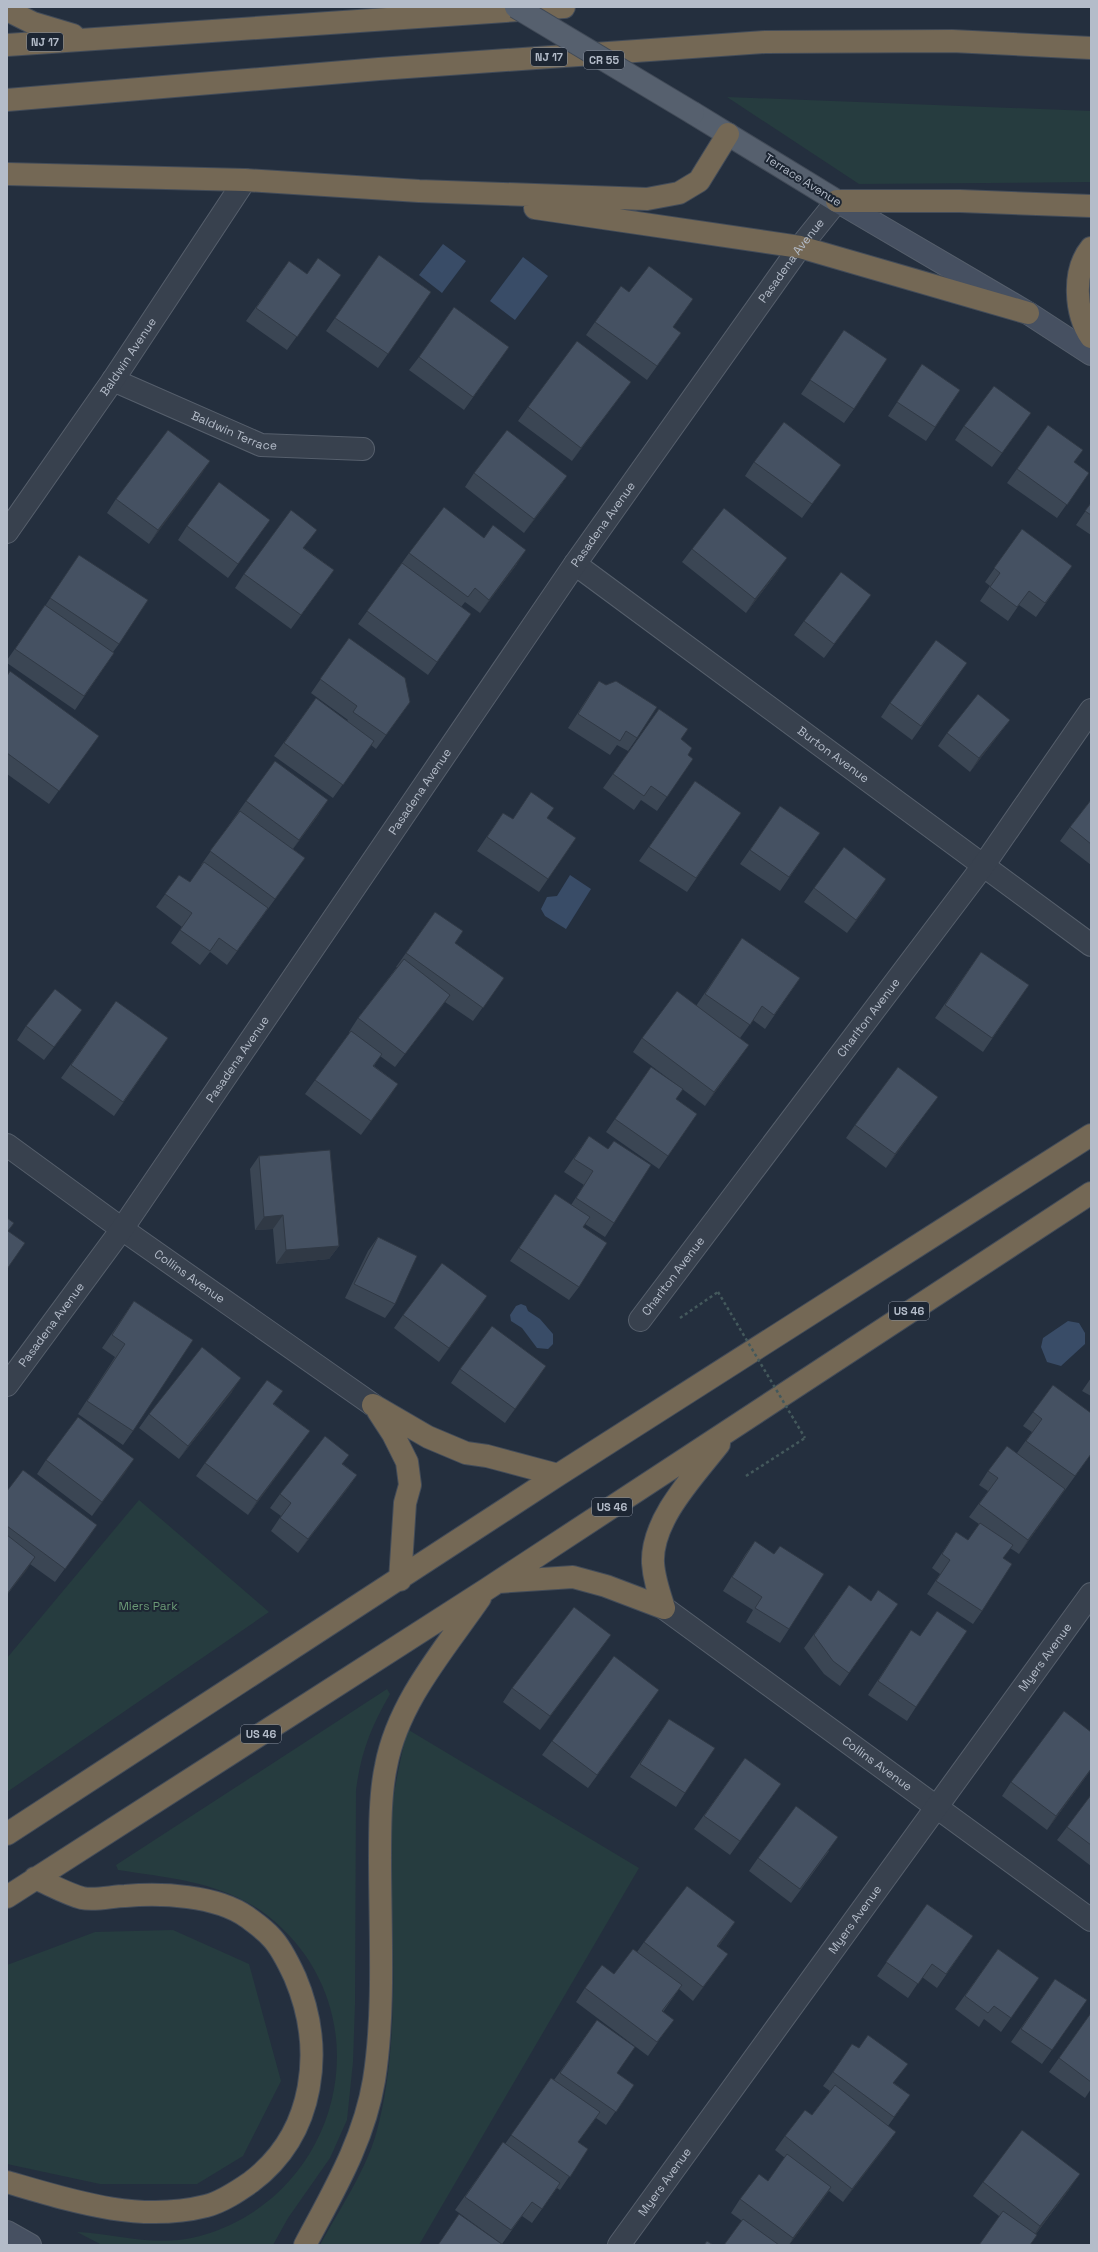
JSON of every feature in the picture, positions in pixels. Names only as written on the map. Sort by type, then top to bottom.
[{"type":"highway","name":"NJ 17","points":[[7,45],[564,7]]},
{"type":"highway","points":[[7,10],[33,22],[84,39]]},
{"type":"highway","name":"NJ 17","points":[[7,100],[379,69],[765,42],[945,40],[1091,48]]},
{"type":"highway","points":[[7,174],[246,180],[419,191],[647,199],[679,194],[699,181],[728,134]]},
{"type":"highway","points":[[419,191],[800,247],[1028,313]]},
{"type":"highway","points":[[837,202],[960,201],[1091,206]]},
{"type":"highway","points":[[1091,248],[1081,268],[1078,286],[1080,308],[1091,337]]},
{"type":"highway","points":[[7,1834],[400,1580],[558,1475],[1091,1135]]},
{"type":"highway","name":"US 46","points":[[7,1897],[492,1586],[1091,1193]]},
{"type":"highway","points":[[373,1405],[428,1437],[466,1453],[487,1456],[558,1475]]},
{"type":"highway","points":[[373,1405],[393,1434],[406,1462],[410,1485],[405,1503],[400,1580]]},
{"type":"highway","points":[[664,1608],[656,1585],[653,1562],[657,1537],[667,1512],[728,1432]]},
{"type":"highway","points":[[304,2245],[341,2178],[361,2134],[374,2080],[380,2011],[380,1833],[386,1766],[398,1724],[420,1682],[492,1586],[573,1578],[606,1586],[664,1608]]},
{"type":"highway","points":[[7,2182],[90,2206],[135,2212],[171,2211],[208,2206],[237,2192],[264,2171],[282,2151],[303,2112],[311,2080],[312,2043],[303,1997],[289,1965],[272,1937],[244,1915],[217,1904],[178,1895],[140,1894],[84,1899],[36,1878]]},
{"type":"main road","name":"Terrace Avenue","points":[[516,7],[728,134],[837,202],[1028,313],[1091,354]]},
{"type":"main road","points":[[7,2232],[30,2245]]},
{"type":"street","name":"Baldwin Avenue","points":[[7,532],[113,380],[246,180]]},
{"type":"street","name":"Pasadena Avenue","points":[[7,1385],[122,1228],[575,564],[800,247],[837,202]]},
{"type":"street","name":"Baldwin Terrace","points":[[113,380],[260,445],[363,449]]},
{"type":"street","name":"Burton Avenue","points":[[575,564],[1091,945]]},
{"type":"street","name":"Charlton Avenue","points":[[640,1320],[983,866],[1091,710]]},
{"type":"street","name":"Collins Avenue","points":[[7,1144],[122,1228],[373,1405]]},
{"type":"street","name":"Myers Avenue","points":[[619,2245],[1091,1594]]},
{"type":"street","name":"Collins Avenue","points":[[664,1608],[1091,1920]]},
{"type":"path","points":[[678,1319],[718,1292],[805,1438],[746,1476]]},
{"type":"green space","points":[[727,97],[1091,111],[1091,182],[859,184]]},
{"type":"green space","name":"Miers Park","points":[[139,1500],[269,1612],[7,1792],[7,1658]]},
{"type":"green space","points":[[387,1689],[390,1694],[377,1718],[368,1740],[358,1776],[356,1790],[355,2004],[353,2062],[347,2120],[330,2158],[288,2218],[273,2245],[102,2245],[77,2232],[153,2241],[168,2241],[200,2236],[249,2215],[288,2182],[316,2142],[333,2096],[337,2048],[328,2000],[305,1955],[268,1916],[233,1896],[196,1883],[118,1870],[116,1865]]},
{"type":"green space","points":[[407,1729],[639,1868],[419,2245],[320,2245],[366,2162],[376,2134],[384,2097],[390,2059],[392,2020],[393,1941],[391,1824],[395,1788]]},
{"type":"green space","points":[[173,1930],[249,1964],[281,2081],[243,2156],[197,2184],[100,2184],[7,2164],[7,1965],[95,1932]]},
{"type":"water","points":[[443,244],[466,261],[442,293],[419,275]]},
{"type":"water","points":[[523,257],[548,276],[515,320],[490,301]]},
{"type":"water","points":[[570,875],[591,889],[566,929],[545,916],[541,909],[547,897],[557,896]]},
{"type":"water","points":[[521,1304],[526,1306],[528,1311],[540,1319],[553,1334],[553,1344],[548,1349],[537,1348],[522,1328],[511,1321],[510,1315],[516,1306]]},
{"type":"water","points":[[1068,1321],[1079,1323],[1085,1333],[1085,1344],[1061,1366],[1047,1362],[1041,1347],[1043,1338]]},
{"type":"building","points":[[379,255],[431,292],[388,354],[335,318]]},
{"type":"building","points":[[318,258],[341,275],[297,337],[256,308],[289,261],[307,274]]},
{"type":"building","points":[[649,266],[693,299],[673,327],[681,333],[657,366],[595,322],[621,286],[629,292]]},
{"type":"building","points":[[454,307],[509,347],[473,397],[419,357]]},
{"type":"building","points":[[844,330],[887,359],[854,409],[810,380]]},
{"type":"building","points":[[577,341],[631,382],[581,448],[528,407]]},
{"type":"building","points":[[922,364],[960,390],[935,427],[897,402]]},
{"type":"building","points":[[994,386],[1031,413],[1002,453],[964,426]]},
{"type":"building","points":[[784,422],[841,465],[812,504],[754,462]]},
{"type":"building","points":[[1048,425],[1083,450],[1074,462],[1089,473],[1067,505],[1017,469]]},
{"type":"building","points":[[168,430],[210,461],[158,530],[116,499]]},
{"type":"building","points":[[507,430],[567,476],[534,519],[474,473]]},
{"type":"building","points":[[219,482],[270,520],[238,564],[187,526]]},
{"type":"building","points":[[1091,503],[1091,515],[1085,511]]},
{"type":"building","points":[[444,507],[484,538],[493,525],[526,550],[489,600],[475,588],[468,597],[409,553]]},
{"type":"building","points":[[724,508],[787,558],[755,599],[692,549]]},
{"type":"building","points":[[291,510],[317,530],[303,548],[334,570],[301,615],[244,574]]},
{"type":"building","points":[[1022,529],[1072,566],[1045,603],[1029,591],[1017,607],[990,587],[1000,573],[994,568]]},
{"type":"building","points":[[79,555],[148,600],[119,644],[50,598]]},
{"type":"building","points":[[402,563],[471,614],[437,662],[367,611]]},
{"type":"building","points":[[841,572],[871,595],[834,644],[804,621]]},
{"type":"building","points":[[45,605],[114,653],[84,696],[15,649]]},
{"type":"building","points":[[349,638],[405,678],[410,702],[386,735],[353,712],[357,706],[320,679]]},
{"type":"building","points":[[936,640],[967,663],[921,726],[890,703]]},
{"type":"building","points":[[10,671],[99,736],[59,791],[7,753],[7,676]]},
{"type":"building","points":[[599,681],[606,685],[616,681],[657,707],[637,738],[626,731],[620,741],[578,714]]},
{"type":"building","points":[[978,694],[1010,720],[979,758],[947,733]]},
{"type":"building","points":[[316,698],[374,741],[343,785],[284,743]]},
{"type":"building","points":[[659,709],[688,729],[681,739],[692,748],[688,755],[693,759],[667,797],[651,786],[644,796],[613,774]]},
{"type":"building","points":[[275,761],[328,800],[299,840],[246,801]]},
{"type":"building","points":[[695,781],[741,813],[696,878],[649,847]]},
{"type":"building","points":[[531,792],[554,808],[547,818],[576,838],[548,879],[487,837],[503,813],[513,819]]},
{"type":"building","points":[[1091,800],[1091,844],[1070,827]]},
{"type":"building","points":[[780,806],[820,833],[789,877],[750,850]]},
{"type":"building","points":[[240,811],[305,858],[275,899],[210,851]]},
{"type":"building","points":[[844,847],[886,879],[856,920],[814,888]]},
{"type":"building","points":[[204,862],[268,908],[237,951],[219,938],[210,951],[180,930],[192,913],[165,894],[179,875],[190,882]]},
{"type":"building","points":[[435,912],[463,931],[455,943],[504,978],[483,1008],[406,953]]},
{"type":"building","points":[[742,938],[800,978],[774,1015],[762,1006],[750,1025],[705,994]]},
{"type":"building","points":[[981,952],[1029,985],[992,1038],[945,1005]]},
{"type":"building","points":[[404,959],[450,995],[405,1054],[358,1018]]},
{"type":"building","points":[[55,989],[82,1010],[54,1047],[26,1026]]},
{"type":"building","points":[[677,991],[749,1045],[714,1092],[642,1038]]},
{"type":"building","points":[[116,1001],[168,1038],[123,1102],[71,1065]]},
{"type":"building","points":[[351,1031],[382,1054],[373,1066],[398,1084],[371,1121],[315,1080]]},
{"type":"building","points":[[651,1067],[683,1089],[676,1099],[697,1114],[668,1156],[615,1119]]},
{"type":"building","points":[[898,1067],[938,1097],[895,1154],[855,1125]]},
{"type":"building","points":[[589,1136],[608,1149],[614,1141],[651,1165],[614,1223],[576,1198],[593,1171],[574,1159]]},
{"type":"building","points":[[330,1150],[339,1246],[286,1250],[283,1215],[264,1217],[259,1156]]},
{"type":"building","points":[[555,1194],[590,1217],[583,1227],[607,1243],[579,1287],[519,1248]]},
{"type":"building","points":[[7,1218],[14,1223],[8,1231],[25,1243],[7,1269]]},
{"type":"building","points":[[378,1237],[417,1256],[395,1304],[354,1284]]},
{"type":"building","points":[[442,1263],[487,1296],[449,1348],[403,1315]]},
{"type":"building","points":[[134,1301],[193,1340],[133,1431],[87,1401],[125,1344],[112,1335]]},
{"type":"building","points":[[492,1326],[546,1366],[515,1409],[460,1369]]},
{"type":"building","points":[[202,1347],[241,1378],[188,1446],[149,1414]]},
{"type":"building","points":[[267,1380],[283,1391],[273,1404],[310,1431],[257,1501],[205,1463]]},
{"type":"building","points":[[1053,1385],[1091,1413],[1091,1454],[1075,1476],[1026,1441],[1042,1419],[1033,1412]]},
{"type":"building","points":[[78,1417],[134,1459],[102,1502],[46,1460]]},
{"type":"building","points":[[325,1436],[349,1455],[342,1464],[357,1475],[308,1539],[280,1518],[291,1503],[280,1494]]},
{"type":"building","points":[[1007,1446],[1065,1489],[1028,1540],[979,1504],[998,1478],[988,1471]]},
{"type":"building","points":[[23,1470],[97,1525],[65,1569],[7,1526],[7,1491]]},
{"type":"building","points":[[980,1523],[1013,1545],[1003,1558],[1012,1564],[982,1611],[936,1581],[950,1560],[942,1554],[956,1532],[968,1540]]},
{"type":"building","points":[[7,1535],[35,1557],[7,1594]]},
{"type":"building","points":[[755,1541],[774,1554],[780,1546],[824,1574],[789,1629],[755,1608],[762,1597],[732,1577]]},
{"type":"building","points":[[849,1585],[871,1601],[878,1590],[898,1604],[849,1673],[833,1661],[814,1635]]},
{"type":"building","points":[[574,1607],[611,1635],[550,1716],[512,1688]]},
{"type":"building","points":[[937,1611],[967,1631],[916,1707],[878,1681],[911,1630],[920,1636]]},
{"type":"building","points":[[614,1656],[659,1690],[597,1775],[552,1741]]},
{"type":"building","points":[[1064,1711],[1091,1732],[1091,1769],[1056,1816],[1011,1782]]},
{"type":"building","points":[[669,1719],[715,1748],[685,1793],[640,1764]]},
{"type":"building","points":[[745,1758],[781,1784],[740,1841],[704,1816]]},
{"type":"building","points":[[1091,1795],[1091,1845],[1067,1827]]},
{"type":"building","points":[[796,1806],[838,1837],[800,1889],[758,1858]]},
{"type":"building","points":[[687,1886],[735,1922],[717,1946],[728,1954],[703,1987],[644,1942]]},
{"type":"building","points":[[927,1904],[973,1936],[946,1974],[932,1964],[918,1984],[886,1962]]},
{"type":"building","points":[[633,1949],[682,1985],[662,2011],[674,2020],[657,2042],[585,1988],[602,1965],[614,1974]]},
{"type":"building","points":[[998,1949],[1039,1978],[1011,2018],[994,2006],[988,2013],[965,1996]]},
{"type":"building","points":[[1055,1979],[1087,2000],[1052,2050],[1021,2029]]},
{"type":"building","points":[[1091,2013],[1091,2082],[1059,2058]]},
{"type":"building","points":[[597,2020],[635,2047],[617,2073],[634,2085],[616,2112],[560,2073]]},
{"type":"building","points":[[868,2035],[908,2064],[893,2083],[910,2095],[894,2117],[833,2072],[852,2044],[859,2048]]},
{"type":"building","points":[[551,2078],[600,2112],[578,2142],[588,2149],[570,2177],[511,2135]]},
{"type":"building","points":[[835,2085],[896,2132],[852,2189],[785,2136],[805,2110],[812,2115]]},
{"type":"building","points":[[1022,2130],[1080,2174],[1040,2226],[983,2182]]},
{"type":"building","points":[[503,2142],[560,2183],[542,2209],[532,2202],[511,2230],[465,2197]]},
{"type":"building","points":[[787,2154],[831,2187],[793,2238],[740,2199],[759,2174],[768,2181]]},
{"type":"building","points":[[1003,2211],[1037,2235],[1030,2245],[979,2245]]},
{"type":"building","points":[[459,2214],[503,2245],[438,2245]]},
{"type":"building","points":[[743,2219],[779,2245],[724,2245]]},
{"type":"building","points":[[707,2241],[713,2245],[704,2245]]}]
